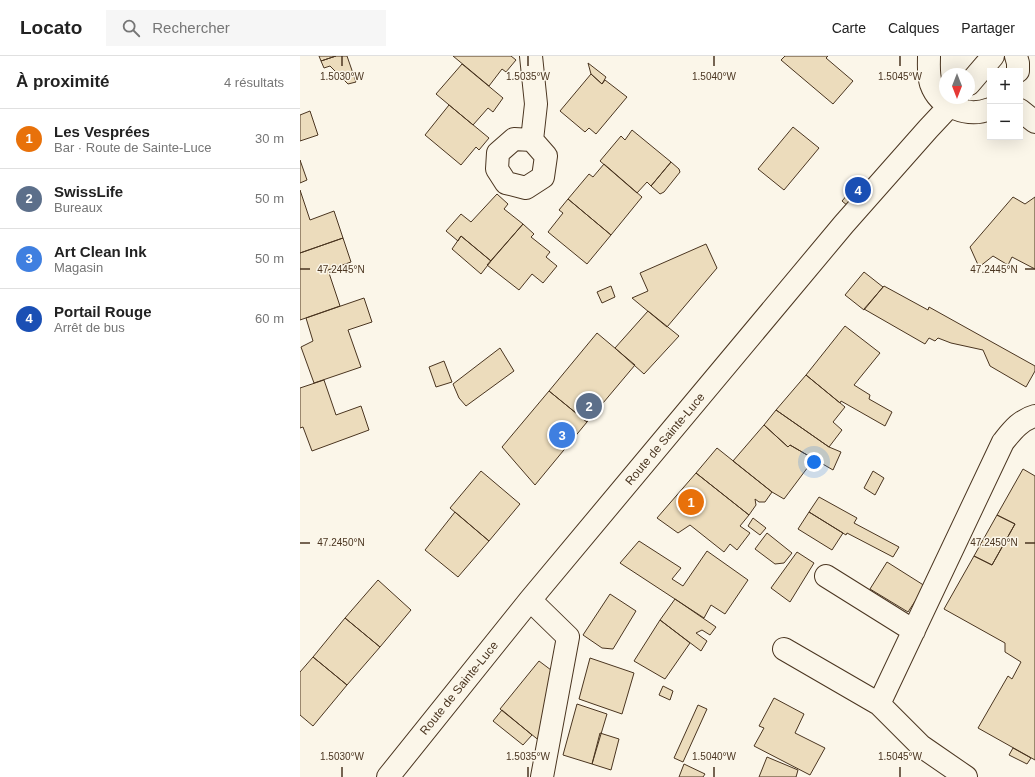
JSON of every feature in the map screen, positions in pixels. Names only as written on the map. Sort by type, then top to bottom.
[{"type":"street","points":[[531,56],[536,104],[532,140]]},
{"type":"street","points":[[930,56],[928,70],[931,84],[939,97]]},
{"type":"street","points":[[975,77],[993,56]]},
{"type":"street","points":[[1016,56],[1018,68]]},
{"type":"street","name":"Route de Sainte-Luce","points":[[388,777],[530,600],[844,224],[951,104]]},
{"type":"street","points":[[955,104],[961,111],[974,113],[987,111]]},
{"type":"street","points":[[1023,112],[1035,122]]},
{"type":"street","points":[[879,704],[1003,442],[1014,428],[1029,417],[1035,416]]},
{"type":"street","points":[[826,576],[914,631]]},
{"type":"street","points":[[530,600],[568,637],[542,777]]},
{"type":"street","points":[[784,648],[879,704],[921,746],[966,777]]},
{"type":"building","points":[[319,56],[336,56],[321,61]]},
{"type":"building","points":[[336,56],[347,56],[356,82],[348,84],[330,66],[324,68],[321,61]]},
{"type":"building","points":[[453,56],[511,56],[516,60],[506,72],[502,69],[489,86]]},
{"type":"building","points":[[785,56],[828,56],[826,58],[853,81],[833,104],[781,60]]},
{"type":"building","points":[[588,63],[606,77],[602,84],[591,74]]},
{"type":"building","points":[[462,64],[503,98],[493,112],[488,108],[473,125],[436,94]]},
{"type":"building","points":[[591,74],[602,84],[605,80],[627,97],[596,134],[589,128],[585,132],[560,111]]},
{"type":"building","points":[[449,105],[489,138],[479,150],[476,147],[461,165],[425,135]]},
{"type":"building","points":[[310,111],[318,135],[300,141],[300,115]]},
{"type":"building","points":[[793,127],[819,148],[784,190],[758,169]]},
{"type":"building","points":[[632,130],[671,162],[651,186],[647,182],[637,193],[600,161],[621,136],[625,140]]},
{"type":"building","points":[[300,160],[307,180],[300,183]]},
{"type":"building","points":[[671,162],[679,169],[680,172],[664,192],[660,194],[651,186]]},
{"type":"building","points":[[604,164],[642,197],[611,235],[568,199],[589,174],[593,177]]},
{"type":"building","points":[[855,186],[861,191],[848,206],[842,201]]},
{"type":"building","points":[[300,190],[310,220],[334,211],[343,238],[300,253]]},
{"type":"building","points":[[497,194],[508,204],[504,209],[523,224],[491,261],[461,236],[458,241],[446,231],[461,214],[471,222]]},
{"type":"building","points":[[1013,197],[1025,204],[1035,197],[1035,269],[1012,257],[1008,265],[993,256],[979,267],[970,247]]},
{"type":"building","points":[[568,199],[611,235],[587,264],[548,232],[563,213],[559,210]]},
{"type":"building","points":[[523,224],[534,234],[531,237],[550,252],[546,257],[557,266],[543,283],[532,274],[519,290],[487,265]]},
{"type":"building","points":[[461,236],[491,261],[481,274],[452,249]]},
{"type":"building","points":[[343,238],[351,262],[328,270],[340,306],[300,320],[300,253]]},
{"type":"building","points":[[706,244],[717,268],[667,327],[632,298],[648,291],[640,273]]},
{"type":"building","points":[[864,272],[883,287],[864,310],[845,295]]},
{"type":"building","points":[[611,286],[615,297],[602,303],[597,292]]},
{"type":"building","points":[[884,286],[928,310],[929,307],[1035,366],[1035,371],[1026,387],[990,366],[983,350],[951,343],[938,338],[935,341],[929,338],[925,344],[864,309]]},
{"type":"building","points":[[364,298],[372,322],[348,330],[361,367],[314,383],[301,347],[313,341],[306,318]]},
{"type":"building","points":[[648,311],[679,336],[644,374],[615,348]]},
{"type":"building","points":[[845,326],[880,353],[854,385],[870,395],[869,399],[892,412],[885,426],[841,401],[840,403],[806,375]]},
{"type":"building","points":[[597,333],[635,365],[587,422],[549,391]]},
{"type":"building","points":[[500,348],[514,371],[466,406],[459,398],[453,384]]},
{"type":"building","points":[[444,361],[452,382],[436,387],[429,367]]},
{"type":"building","points":[[806,375],[845,407],[833,422],[842,430],[829,447],[776,410]]},
{"type":"building","points":[[324,380],[336,415],[361,406],[369,430],[312,451],[303,427],[300,428],[300,388]]},
{"type":"building","points":[[549,391],[587,422],[535,485],[502,447]]},
{"type":"building","points":[[776,410],[829,447],[841,452],[833,470],[790,445],[788,447],[764,425]]},
{"type":"building","points":[[764,425],[788,447],[790,445],[814,459],[784,499],[772,492],[733,461]]},
{"type":"building","points":[[717,448],[772,492],[765,502],[759,502],[755,499],[756,505],[749,515],[696,473]]},
{"type":"building","points":[[1023,469],[1035,476],[1035,760],[978,728],[1008,676],[1012,679],[1021,662],[1005,652],[1005,643],[944,609],[974,556],[992,565],[1015,524],[997,515]]},
{"type":"building","points":[[481,471],[520,504],[489,541],[450,508]]},
{"type":"building","points":[[873,471],[884,478],[875,495],[864,488]]},
{"type":"building","points":[[696,473],[749,515],[740,526],[750,533],[737,550],[730,544],[724,552],[690,525],[678,533],[657,518]]},
{"type":"building","points":[[819,497],[857,518],[854,523],[899,547],[893,557],[847,533],[846,535],[809,512]]},
{"type":"building","points":[[455,512],[489,541],[458,577],[425,550]]},
{"type":"building","points":[[809,512],[843,533],[832,550],[798,529]]},
{"type":"building","points":[[997,515],[1015,524],[992,565],[974,556]]},
{"type":"building","points":[[753,518],[766,528],[760,535],[748,526]]},
{"type":"building","points":[[767,533],[792,553],[784,563],[775,564],[755,549]]},
{"type":"building","points":[[639,541],[681,568],[672,579],[683,586],[707,551],[748,580],[725,614],[711,605],[704,618],[620,563]]},
{"type":"building","points":[[797,552],[814,563],[790,602],[771,588]]},
{"type":"building","points":[[887,562],[925,586],[908,612],[870,589]]},
{"type":"building","points":[[378,580],[411,610],[380,647],[345,618]]},
{"type":"building","points":[[610,594],[636,611],[613,649],[602,648],[583,635]]},
{"type":"building","points":[[675,599],[716,627],[710,635],[702,630],[696,633],[707,641],[701,651],[660,620]]},
{"type":"building","points":[[345,618],[380,647],[347,685],[313,657]]},
{"type":"building","points":[[660,620],[690,643],[665,679],[634,661]]},
{"type":"building","points":[[313,657],[347,685],[313,726],[300,715],[300,672]]},
{"type":"building","points":[[590,658],[634,673],[622,714],[579,699]]},
{"type":"building","points":[[539,661],[555,673],[541,742],[500,709]]},
{"type":"building","points":[[663,686],[673,691],[670,700],[659,695]]},
{"type":"building","points":[[774,698],[804,714],[795,733],[825,748],[810,775],[754,746],[764,728],[759,726]]},
{"type":"building","points":[[577,704],[607,714],[592,764],[563,755]]},
{"type":"building","points":[[698,705],[707,709],[683,762],[674,758]]},
{"type":"building","points":[[502,710],[532,735],[523,745],[493,721]]},
{"type":"building","points":[[600,733],[619,739],[611,770],[592,764]]},
{"type":"building","points":[[1013,748],[1031,758],[1027,764],[1009,755]]},
{"type":"building","points":[[767,757],[798,770],[796,777],[759,777]]},
{"type":"building","points":[[684,764],[705,774],[703,777],[679,777]]},
{"type":"place","name":"Portail Rouge","points":[[858,190]]},
{"type":"place","name":"SwissLife","points":[[589,406]]},
{"type":"place","name":"Art Clean Ink","points":[[562,435]]},
{"type":"place","name":"Les Vesprées","points":[[691,502]]}]
